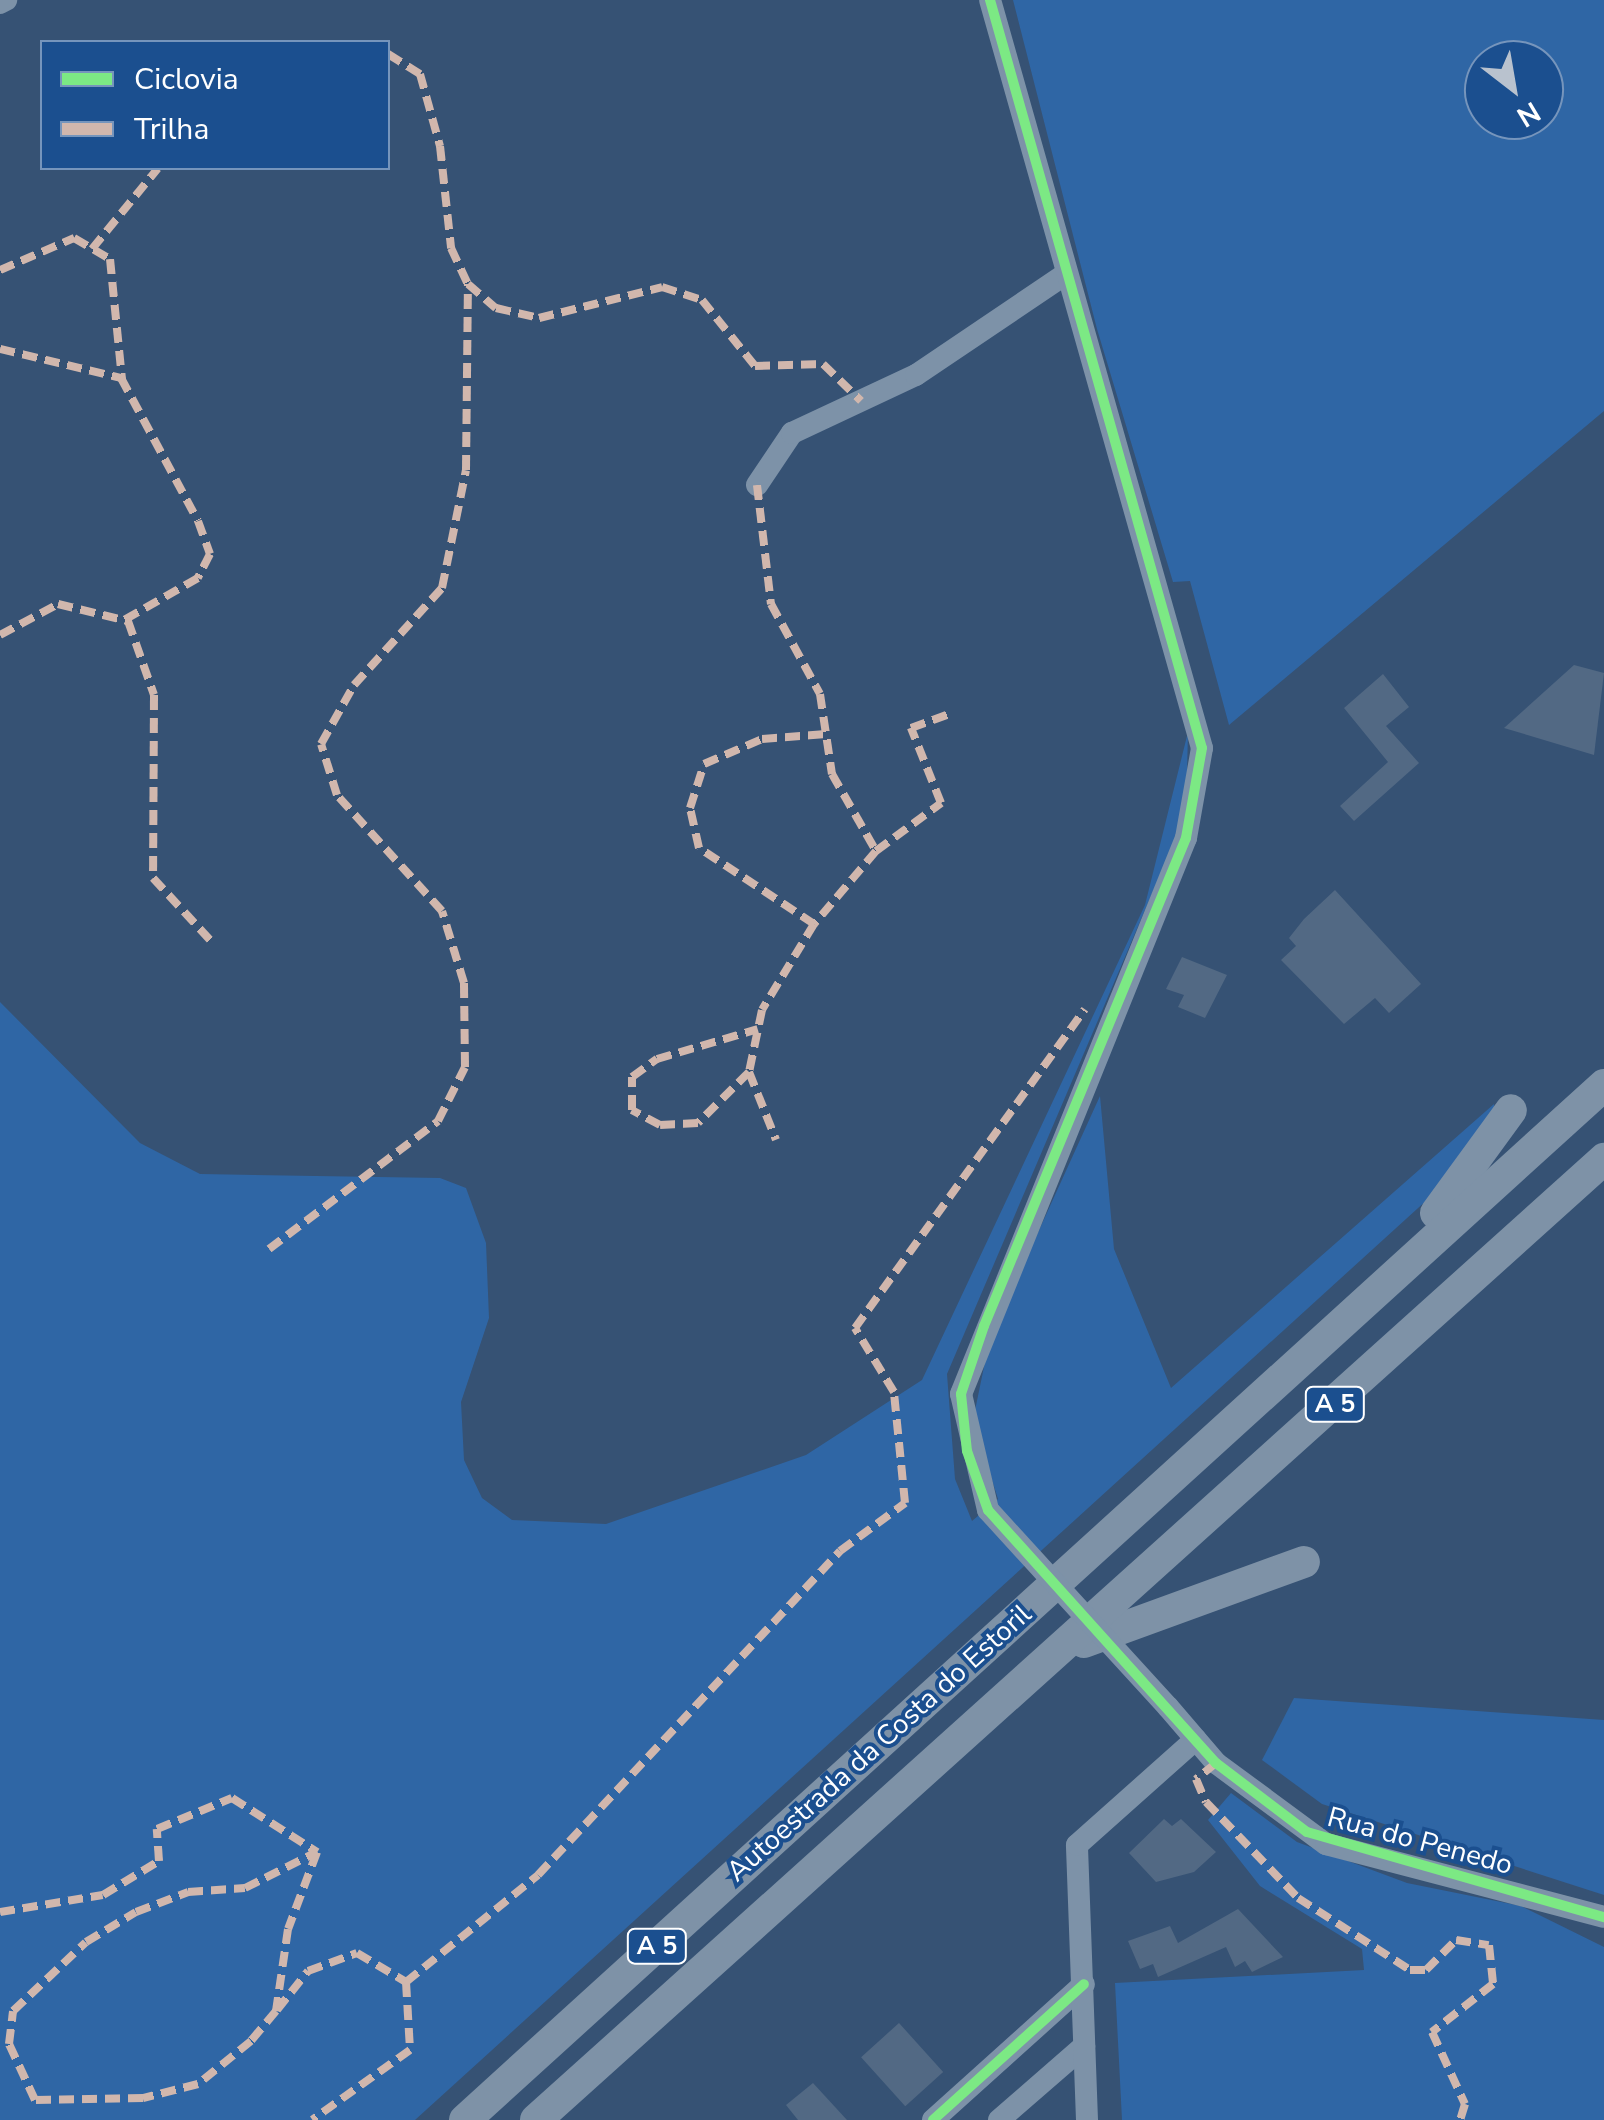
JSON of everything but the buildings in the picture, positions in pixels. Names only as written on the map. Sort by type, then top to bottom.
[{"type":"highway","name":"Autoestrada da Costa do Estoril","points":[[465,2120],[1604,1084]]},
{"type":"highway","points":[[1364,1301],[1512,1110]]},
{"type":"highway","name":"Autoestrada da Costa do Estoril","points":[[536,2120],[1066,1650],[1604,1160]]},
{"type":"highway","points":[[1066,1650],[1304,1562]]},
{"type":"street","points":[[758,486],[792,433],[916,375],[1064,275],[990,0]]},
{"type":"street","name":"Rua do Penedo","points":[[1064,275],[1202,748],[1186,838],[961,1394],[988,1510],[1196,1739],[1326,1844],[1604,1917]]},
{"type":"street","points":[[1087,2120],[1077,1845],[1196,1739]]},
{"type":"street","points":[[933,2120],[1084,1984]]},
{"type":"street","points":[[999,2120],[1084,2046]]},
{"type":"shaded area","points":[[1013,0],[1604,0],[1604,411],[1229,725],[1190,581],[1173,582],[1097,329]]},
{"type":"shaded area","points":[[1188,732],[1186,814],[947,1374],[955,1479],[972,1521],[998,1499],[973,1420],[990,1338],[1100,1096],[1114,1249],[1171,1388],[1494,1104],[1495,1120],[1450,1179],[415,2120],[0,2120],[0,1002],[140,1143],[200,1174],[440,1178],[466,1188],[486,1243],[489,1318],[461,1402],[464,1460],[482,1498],[512,1520],[606,1524],[806,1455],[922,1380],[1145,905]]},
{"type":"shaded area","points":[[1294,1698],[1604,1720],[1604,1895],[1322,1804],[1262,1760]]},
{"type":"shaded area","points":[[1231,1793],[1297,1842],[1407,1883],[1521,1906],[1604,1947],[1604,2120],[1122,2120],[1115,1983],[1364,1970],[1362,1949],[1260,1886],[1208,1820]]},
{"type":"marked path","points":[[390,55],[420,74],[440,146],[451,248],[468,284],[496,308],[539,318],[662,287],[702,300],[755,366],[823,364],[861,401]]},
{"type":"marked path","points":[[92,249],[156,170]]},
{"type":"marked path","points":[[0,270],[74,238],[110,259],[122,379]]},
{"type":"marked path","points":[[269,1249],[438,1121],[465,1067],[464,983],[442,911],[337,795],[321,744],[354,685],[442,588],[466,470],[468,284]]},
{"type":"marked path","points":[[0,349],[121,378],[198,521],[210,554],[198,578],[124,620]]},
{"type":"marked path","points":[[757,485],[771,604],[820,694],[832,774],[876,851],[814,924],[762,1010],[749,1072],[776,1140]]},
{"type":"marked path","points":[[0,635],[58,604],[128,621],[154,695],[153,878],[211,941]]},
{"type":"marked path","points":[[876,851],[941,803],[911,728],[952,713]]},
{"type":"marked path","points":[[814,924],[699,848],[690,808],[704,764],[762,739],[826,734]]},
{"type":"marked path","points":[[406,1982],[538,1875],[840,1551],[905,1503],[894,1392],[855,1328],[1085,1009]]},
{"type":"marked path","points":[[749,1072],[698,1123],[660,1125],[632,1110],[632,1077],[657,1059],[758,1029]]},
{"type":"marked path","points":[[1216,1763],[1196,1779],[1206,1802],[1298,1898],[1410,1970],[1426,1970],[1456,1940],[1489,1945],[1493,1984],[1432,2032],[1465,2104],[1460,2120]]},
{"type":"marked path","points":[[0,1912],[103,1895],[159,1861],[157,1829],[232,1798],[317,1852]]},
{"type":"marked path","points":[[317,1852],[288,1929],[276,2011],[251,2041],[198,2084],[143,2098],[35,2100],[9,2044],[13,2011],[86,1942],[136,1912],[188,1892],[245,1888],[317,1852]]},
{"type":"marked path","points":[[277,2010],[308,1971],[357,1953],[406,1982],[410,2050],[312,2120]]},
{"type":"cycle path","points":[[990,0],[1202,748],[1186,838],[984,1326],[961,1394],[967,1451],[988,1510],[1216,1763],[1307,1832],[1604,1917]]},
{"type":"cycle path","points":[[933,2120],[1084,1984]]}]
